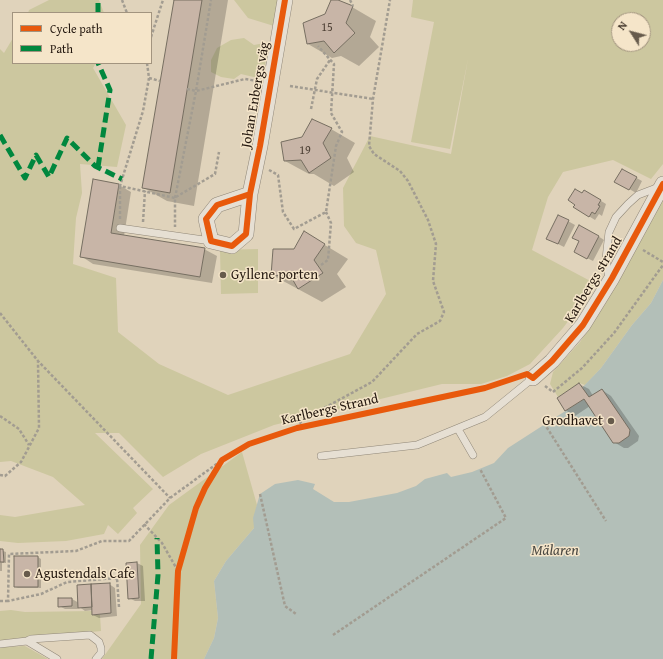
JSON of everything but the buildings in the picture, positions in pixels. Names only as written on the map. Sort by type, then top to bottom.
[{"type":"street","name":"Johan Enbergs väg","points":[[211,241],[232,246],[246,234],[250,194],[285,0]]},
{"type":"street","name":"Karlbergs strand","points":[[533,378],[552,361],[583,325],[609,283],[663,185]]},
{"type":"street","points":[[211,241],[206,219],[217,205],[250,194]]},
{"type":"lane","points":[[609,283],[606,259],[609,232],[616,217],[638,195],[663,185]]},
{"type":"lane","points":[[120,228],[143,230],[211,241]]},
{"type":"lane","points":[[321,456],[417,445],[484,417],[533,378]]},
{"type":"lane","points":[[458,429],[473,456]]},
{"type":"lane","points":[[0,644],[31,639],[90,635],[99,642],[102,648],[101,653],[96,659]]},
{"type":"lane","points":[[26,641],[57,659]]},
{"type":"path","points":[[122,0],[127,12]]},
{"type":"path","points":[[152,34],[163,0]]},
{"type":"path","points":[[175,235],[175,198],[196,91],[211,0]]},
{"type":"path","points":[[350,0],[353,6]]},
{"type":"path","points":[[297,428],[302,420],[372,382],[417,334],[440,321],[444,312],[433,281],[436,244],[428,220],[408,181],[400,171],[374,154],[369,146],[373,99],[390,0]]},
{"type":"path","points":[[318,46],[334,64],[331,113],[342,132],[336,146],[326,212],[331,223],[328,260],[321,266]]},
{"type":"path","points":[[311,109],[317,79],[330,60]]},
{"type":"path","points":[[120,228],[120,186],[143,111],[149,78],[147,64]]},
{"type":"path","points":[[149,78],[160,81]]},
{"type":"path","points":[[187,89],[196,91],[245,79],[264,82]]},
{"type":"path","points":[[290,86],[332,94],[373,99]]},
{"type":"path","points":[[120,186],[175,198],[215,174],[219,152]]},
{"type":"path","points":[[256,164],[278,175],[283,212],[294,229],[326,212]]},
{"type":"path","points":[[143,230],[145,191]]},
{"type":"path","points":[[631,242],[663,262]]},
{"type":"path","points":[[533,378],[553,392],[582,368],[614,333],[663,265]]},
{"type":"path","points":[[0,313],[38,361],[170,498]]},
{"type":"path","points":[[0,476],[5,476],[21,462],[39,428],[38,361]]},
{"type":"path","points":[[0,416],[19,429],[30,445]]},
{"type":"path","points":[[544,423],[606,521]]},
{"type":"path","points":[[8,600],[9,554],[76,551],[102,541],[129,541],[170,498],[229,456]]},
{"type":"path","points":[[211,478],[222,460]]},
{"type":"path","points":[[333,635],[506,518],[480,469]]},
{"type":"path","points":[[260,494],[285,606],[296,614]]},
{"type":"path","points":[[144,524],[162,543],[178,574]]},
{"type":"path","points":[[178,574],[180,564]]},
{"type":"path","points":[[0,601],[41,594],[67,582],[117,578],[119,607]]},
{"type":"shaded area","points":[[49,0],[99,0],[104,12],[28,12],[29,10]]},
{"type":"shaded area","points":[[234,0],[280,0],[274,26],[248,18]]},
{"type":"shaded area","points":[[413,0],[663,0],[663,164],[651,179],[613,160],[563,172],[548,197],[532,250],[596,284],[563,328],[530,364],[507,376],[481,384],[442,384],[274,425],[201,454],[163,477],[119,433],[95,433],[153,489],[133,508],[137,513],[118,534],[108,525],[104,534],[66,541],[18,543],[0,541],[0,515],[15,517],[85,505],[53,477],[11,461],[0,462],[0,49],[4,53],[12,40],[12,64],[95,64],[93,68],[126,125],[117,167],[80,164],[82,193],[76,218],[73,264],[116,278],[118,332],[159,364],[228,395],[350,354],[386,294],[376,250],[356,243],[344,226],[343,188],[370,136],[451,154],[468,59],[450,149],[411,142],[434,22],[411,17]]},
{"type":"shaded area","points":[[244,38],[254,45],[270,42],[262,79],[241,74],[234,79],[221,77],[211,72],[211,60],[217,48],[231,40]]},
{"type":"shaded area","points":[[663,193],[663,280],[651,303],[632,325],[601,368],[585,385],[579,383],[558,397],[550,384],[553,372],[580,342],[607,301]]},
{"type":"shaded area","points":[[258,249],[258,293],[221,294],[220,250]]},
{"type":"shaded area","points":[[242,452],[257,505],[254,528],[226,561],[214,581],[218,618],[214,638],[204,659],[102,659],[141,604],[140,545],[169,505]]},
{"type":"shaded area","points":[[11,610],[25,612],[92,611],[92,615],[100,615],[101,631],[0,641],[0,611]]},
{"type":"shaded area","points":[[25,646],[48,659],[0,659],[0,647]]},
{"type":"water","name":"Mälaren","points":[[663,280],[663,659],[204,659],[214,638],[218,618],[214,581],[226,561],[254,528],[253,518],[260,494],[275,484],[298,480],[315,484],[313,489],[334,502],[349,502],[397,493],[416,486],[425,479],[447,473],[451,477],[472,472],[494,463],[508,448],[584,399],[579,391],[601,368],[632,325],[651,303]]},
{"type":"marked path","points":[[98,0],[98,12]]},
{"type":"marked path","points":[[98,64],[110,90],[98,167]]},
{"type":"marked path","points":[[0,135],[25,178],[36,155],[49,177],[67,138],[95,166],[122,179]]},
{"type":"marked path","points":[[151,659],[158,575],[157,538]]},
{"type":"cycle path","points":[[250,194],[217,205],[206,219],[211,241],[232,246],[246,234],[250,194],[260,146],[285,0]]},
{"type":"cycle path","name":"Karlbergs Strand","points":[[174,659],[178,571],[196,508],[205,488],[222,460],[249,444],[297,428],[485,388],[527,374],[533,378],[552,361],[583,325],[612,278],[663,184]]},
{"type":"place","name":"Gyllene porten","points":[[223,275]]},
{"type":"place","name":"Grodhavet","points":[[611,421]]},
{"type":"place","name":"Agustendals Cafe","points":[[27,574]]}]
